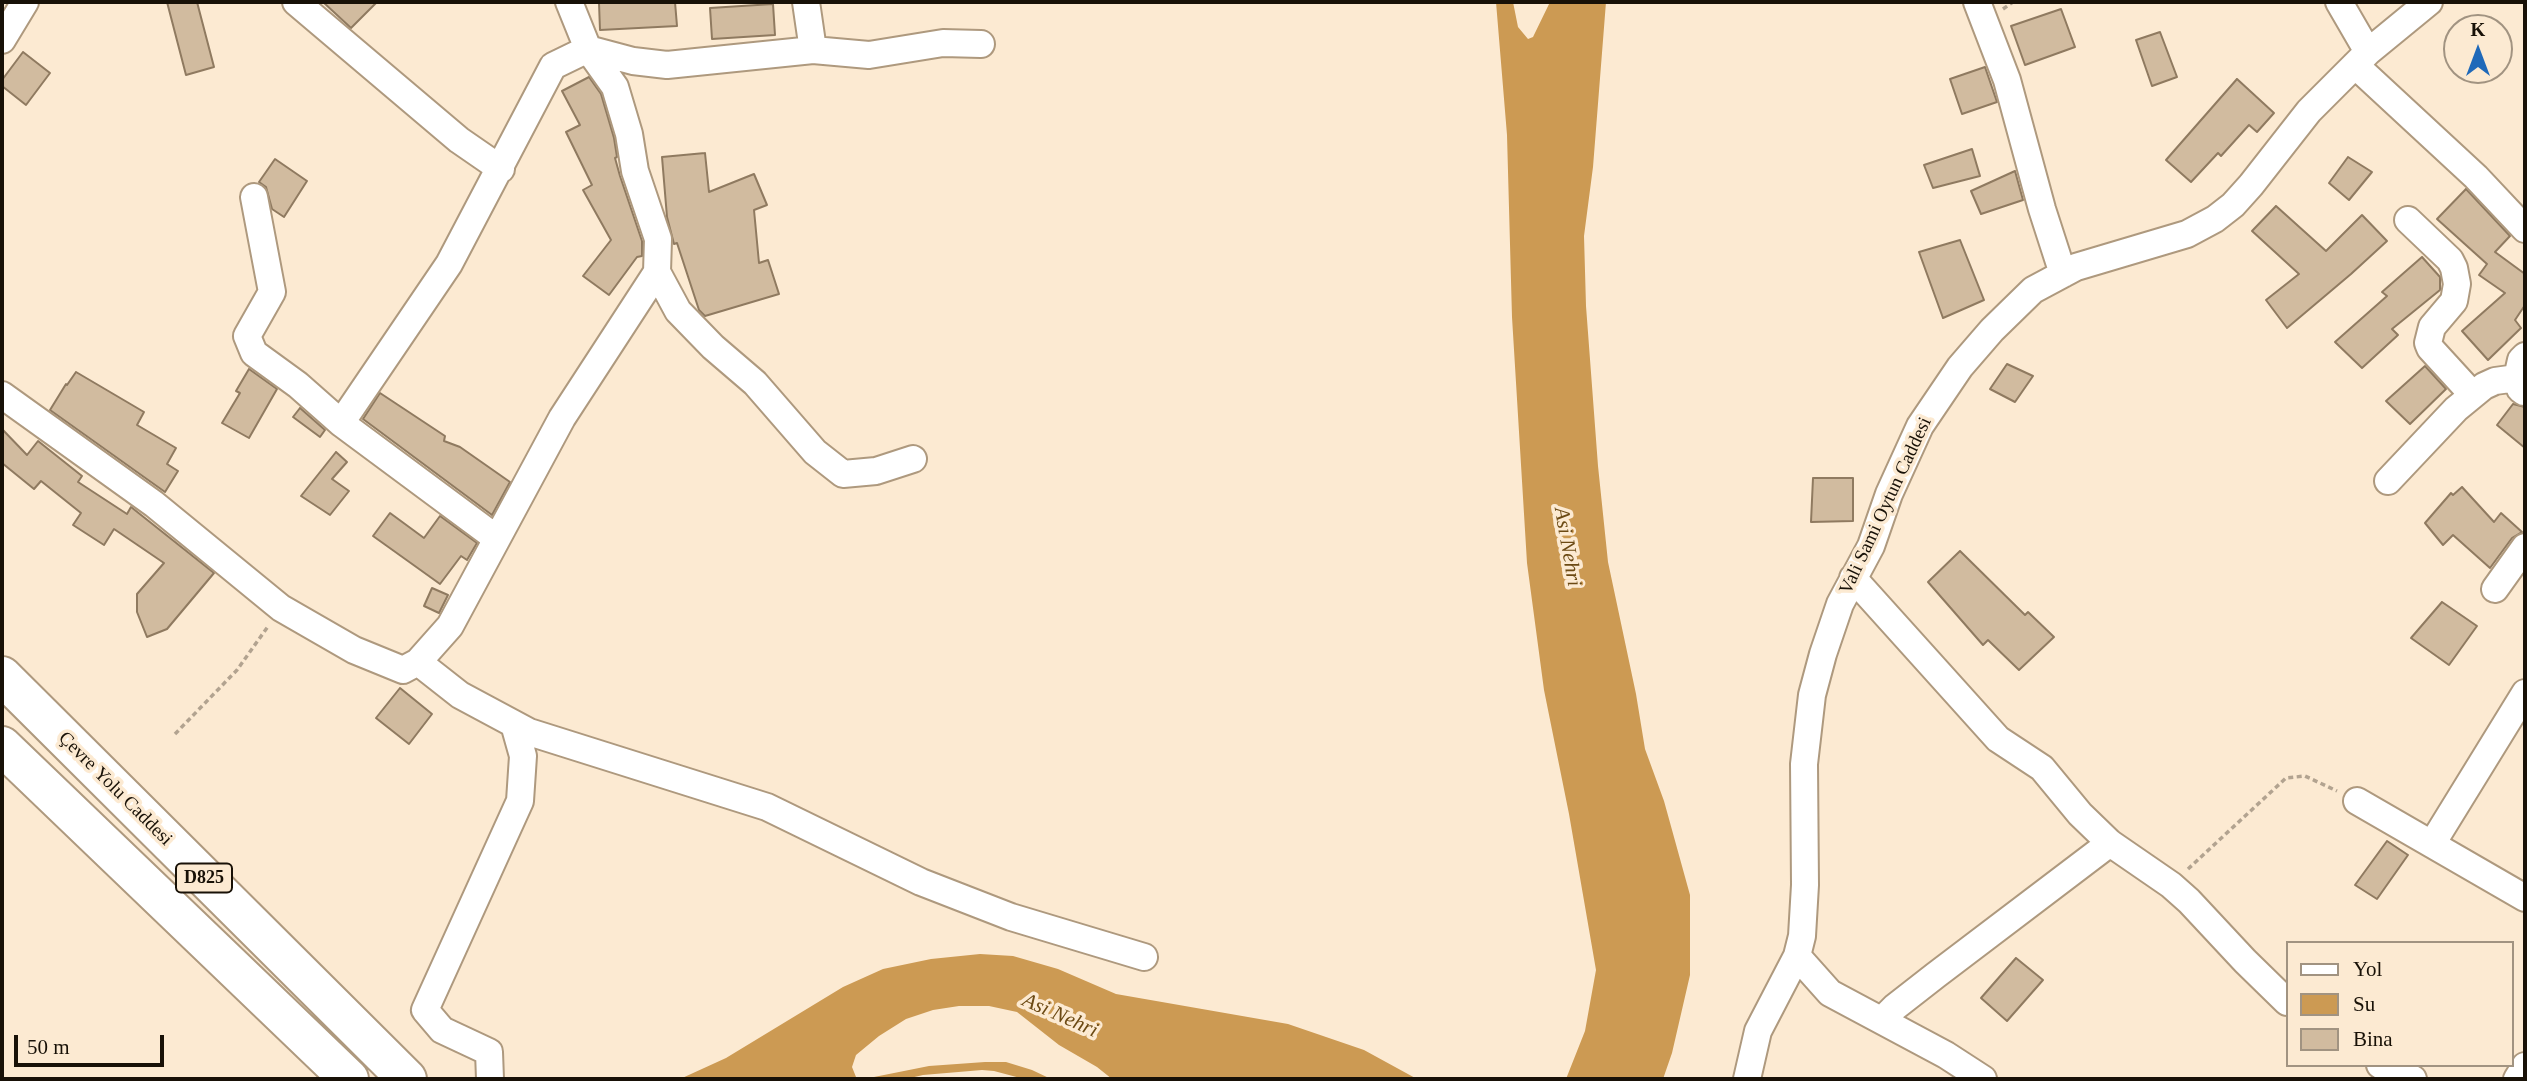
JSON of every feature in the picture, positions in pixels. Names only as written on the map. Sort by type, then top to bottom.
[{"type":"highway","name":"Çevre Yolu Caddesi","points":[[2,676],[407,1079]]},
{"type":"highway","name":"D825","points":[[2,746],[349,1079]]},
{"type":"street","points":[[2,40],[25,2]]},
{"type":"street","points":[[296,2],[459,140],[501,169]]},
{"type":"street","points":[[569,2],[588,49],[615,87],[629,134],[635,171],[658,239],[657,272],[678,311],[713,347],[755,383],[815,452],[843,474],[876,471],[912,460]]},
{"type":"street","points":[[806,2],[813,50]]},
{"type":"street","points":[[1977,2],[2007,80],[2042,209],[2063,274]]},
{"type":"street","points":[[2339,2],[2361,58],[2524,225]]},
{"type":"street","name":"Vali Sami Oytun Caddesi","points":[[1747,1079],[1758,1031],[1797,956],[1802,936],[1805,911],[1803,831],[1807,729],[1812,695],[1831,627],[1871,546],[1906,452],[1920,426],[1960,367],[2017,304],[2034,290],[2063,274],[2094,261],[2187,233],[2215,219],[2233,205],[2309,111],[2361,58],[2429,2]]},
{"type":"street","points":[[341,423],[449,264],[553,66],[588,49],[633,61],[667,65],[813,50],[869,55],[943,43],[981,44]]},
{"type":"street","points":[[254,197],[272,292],[247,336],[254,353],[298,385],[341,423],[496,538]]},
{"type":"street","points":[[2407,220],[2450,260],[2454,268],[2457,284],[2454,301],[2431,327],[2428,343],[2473,395]]},
{"type":"street","points":[[2,395],[154,504],[281,608],[354,650],[403,670],[418,662],[450,626],[562,418],[657,272]]},
{"type":"street","points":[[2388,481],[2456,409],[2484,386],[2522,375]]},
{"type":"street","points":[[2495,589],[2525,547]]},
{"type":"street","points":[[1853,578],[1990,731],[2006,746],[2042,768],[2080,814],[2110,843],[2171,885],[2286,1001]]},
{"type":"street","points":[[418,662],[460,695],[528,732],[767,807],[921,882],[1011,918],[1144,957]]},
{"type":"street","points":[[2431,844],[2525,693]]},
{"type":"street","points":[[490,1079],[489,1052],[442,1030],[425,1010],[520,801],[523,756],[514,724]]},
{"type":"street","points":[[2357,801],[2525,898]]},
{"type":"street","points":[[1882,1020],[1945,968],[2110,843]]},
{"type":"street","points":[[1797,956],[1830,993],[1983,1079]]},
{"type":"street","points":[[2517,1079],[2525,1066]]},
{"type":"street","points":[[2385,1067],[2413,1079]]},
{"type":"path","points":[[175,734],[237,670],[281,608]]},
{"type":"path","points":[[2171,885],[2286,778],[2311,778],[2357,801]]},
{"type":"water","name":"Asi Nehri","points":[[1496,2],[1513,2],[1518,27],[1528,39],[1533,37],[1550,2],[1606,2],[1593,167],[1584,236],[1586,306],[1598,466],[1608,562],[1645,749],[1664,801],[1690,895],[1690,975],[1672,1053],[1663,1079],[1566,1079],[1585,1031],[1596,970],[1544,690],[1527,563],[1512,317],[1507,135]]},
{"type":"water","name":"Asi Nehri","points":[[980,954],[1013,956],[1058,969],[1116,994],[1288,1024],[1364,1050],[1417,1079],[1112,1079],[1059,1045],[1017,1012],[989,1006],[959,1006],[933,1010],[906,1019],[879,1036],[856,1055],[852,1067],[856,1077],[869,1078],[929,1066],[1006,1062],[1051,1079],[1024,1079],[982,1070],[906,1079],[680,1079],[726,1058],[843,987],[883,969],[931,959]]},
{"type":"building","points":[[167,2],[197,2],[214,67],[186,75]]},
{"type":"building","points":[[323,2],[377,2],[351,28]]},
{"type":"building","points":[[675,2],[677,26],[600,30],[599,3]]},
{"type":"building","points":[[773,4],[775,35],[712,39],[710,8]]},
{"type":"building","points":[[2061,9],[2075,47],[2025,65],[2011,26]]},
{"type":"building","points":[[2160,32],[2177,77],[2152,86],[2136,40]]},
{"type":"building","points":[[23,52],[50,73],[26,105],[2,86],[2,80]]},
{"type":"building","points":[[1985,67],[1997,102],[1962,114],[1950,79]]},
{"type":"building","points":[[589,77],[601,94],[614,138],[615,158],[620,176],[642,241],[642,256],[637,257],[609,295],[583,276],[611,240],[583,190],[592,185],[566,132],[580,125],[562,91]]},
{"type":"building","points":[[2237,79],[2274,113],[2257,132],[2249,125],[2221,156],[2218,153],[2191,182],[2166,160]]},
{"type":"building","points":[[1972,149],[1980,176],[1933,188],[1924,165]]},
{"type":"building","points":[[705,153],[709,192],[754,174],[767,205],[754,210],[759,263],[768,260],[779,294],[705,316],[699,310],[677,243],[674,244],[667,217],[662,157]]},
{"type":"building","points":[[2348,157],[2372,172],[2349,200],[2329,183]]},
{"type":"building","points":[[275,159],[307,181],[284,217],[272,209],[266,187],[259,182]]},
{"type":"building","points":[[2015,171],[2023,200],[1981,214],[1971,191]]},
{"type":"building","points":[[2466,189],[2510,236],[2495,252],[2525,274],[2525,305],[2515,320],[2521,328],[2488,360],[2462,331],[2505,293],[2479,275],[2487,264],[2437,219]]},
{"type":"building","points":[[2276,206],[2326,251],[2362,215],[2387,241],[2287,328],[2266,300],[2299,274],[2252,231]]},
{"type":"building","points":[[1960,240],[1984,300],[1943,318],[1919,252]]},
{"type":"building","points":[[2422,257],[2440,277],[2440,290],[2392,329],[2398,335],[2362,368],[2335,342],[2387,296],[2382,292]]},
{"type":"building","points":[[2007,364],[2033,376],[2015,402],[1990,389]]},
{"type":"building","points":[[2425,366],[2446,389],[2410,424],[2386,401]]},
{"type":"building","points":[[249,369],[277,389],[249,438],[222,423],[240,393],[236,391]]},
{"type":"building","points":[[76,372],[144,412],[137,425],[176,448],[167,464],[178,471],[165,492],[50,410]]},
{"type":"building","points":[[380,393],[445,436],[444,441],[460,447],[510,482],[492,515],[363,419]]},
{"type":"building","points":[[2513,404],[2525,407],[2525,448],[2497,425]]},
{"type":"building","points":[[300,408],[325,430],[320,437],[293,417]]},
{"type":"building","points":[[2,429],[27,455],[38,441],[82,476],[78,482],[127,514],[131,507],[214,573],[167,629],[147,637],[137,612],[137,594],[164,563],[114,529],[104,545],[73,525],[81,513],[41,481],[34,489],[2,463]]},
{"type":"building","points":[[336,452],[347,462],[332,479],[349,491],[330,515],[301,496]]},
{"type":"building","points":[[1813,478],[1853,478],[1853,521],[1811,522]]},
{"type":"building","points":[[2462,487],[2494,522],[2501,513],[2522,532],[2512,538],[2490,568],[2453,535],[2443,545],[2425,523],[2451,493],[2453,495]]},
{"type":"building","points":[[390,513],[424,538],[440,516],[477,543],[467,560],[461,556],[440,584],[373,536]]},
{"type":"building","points":[[1960,551],[2025,615],[2028,612],[2054,637],[2019,670],[1988,640],[1983,645],[1928,582]]},
{"type":"building","points":[[432,588],[448,595],[439,613],[424,606]]},
{"type":"building","points":[[2442,602],[2477,626],[2449,665],[2411,638]]},
{"type":"building","points":[[400,688],[432,714],[409,744],[376,718]]},
{"type":"building","points":[[2387,841],[2408,855],[2377,899],[2355,885]]},
{"type":"building","points":[[2016,958],[2043,980],[2007,1021],[1981,998]]}]
